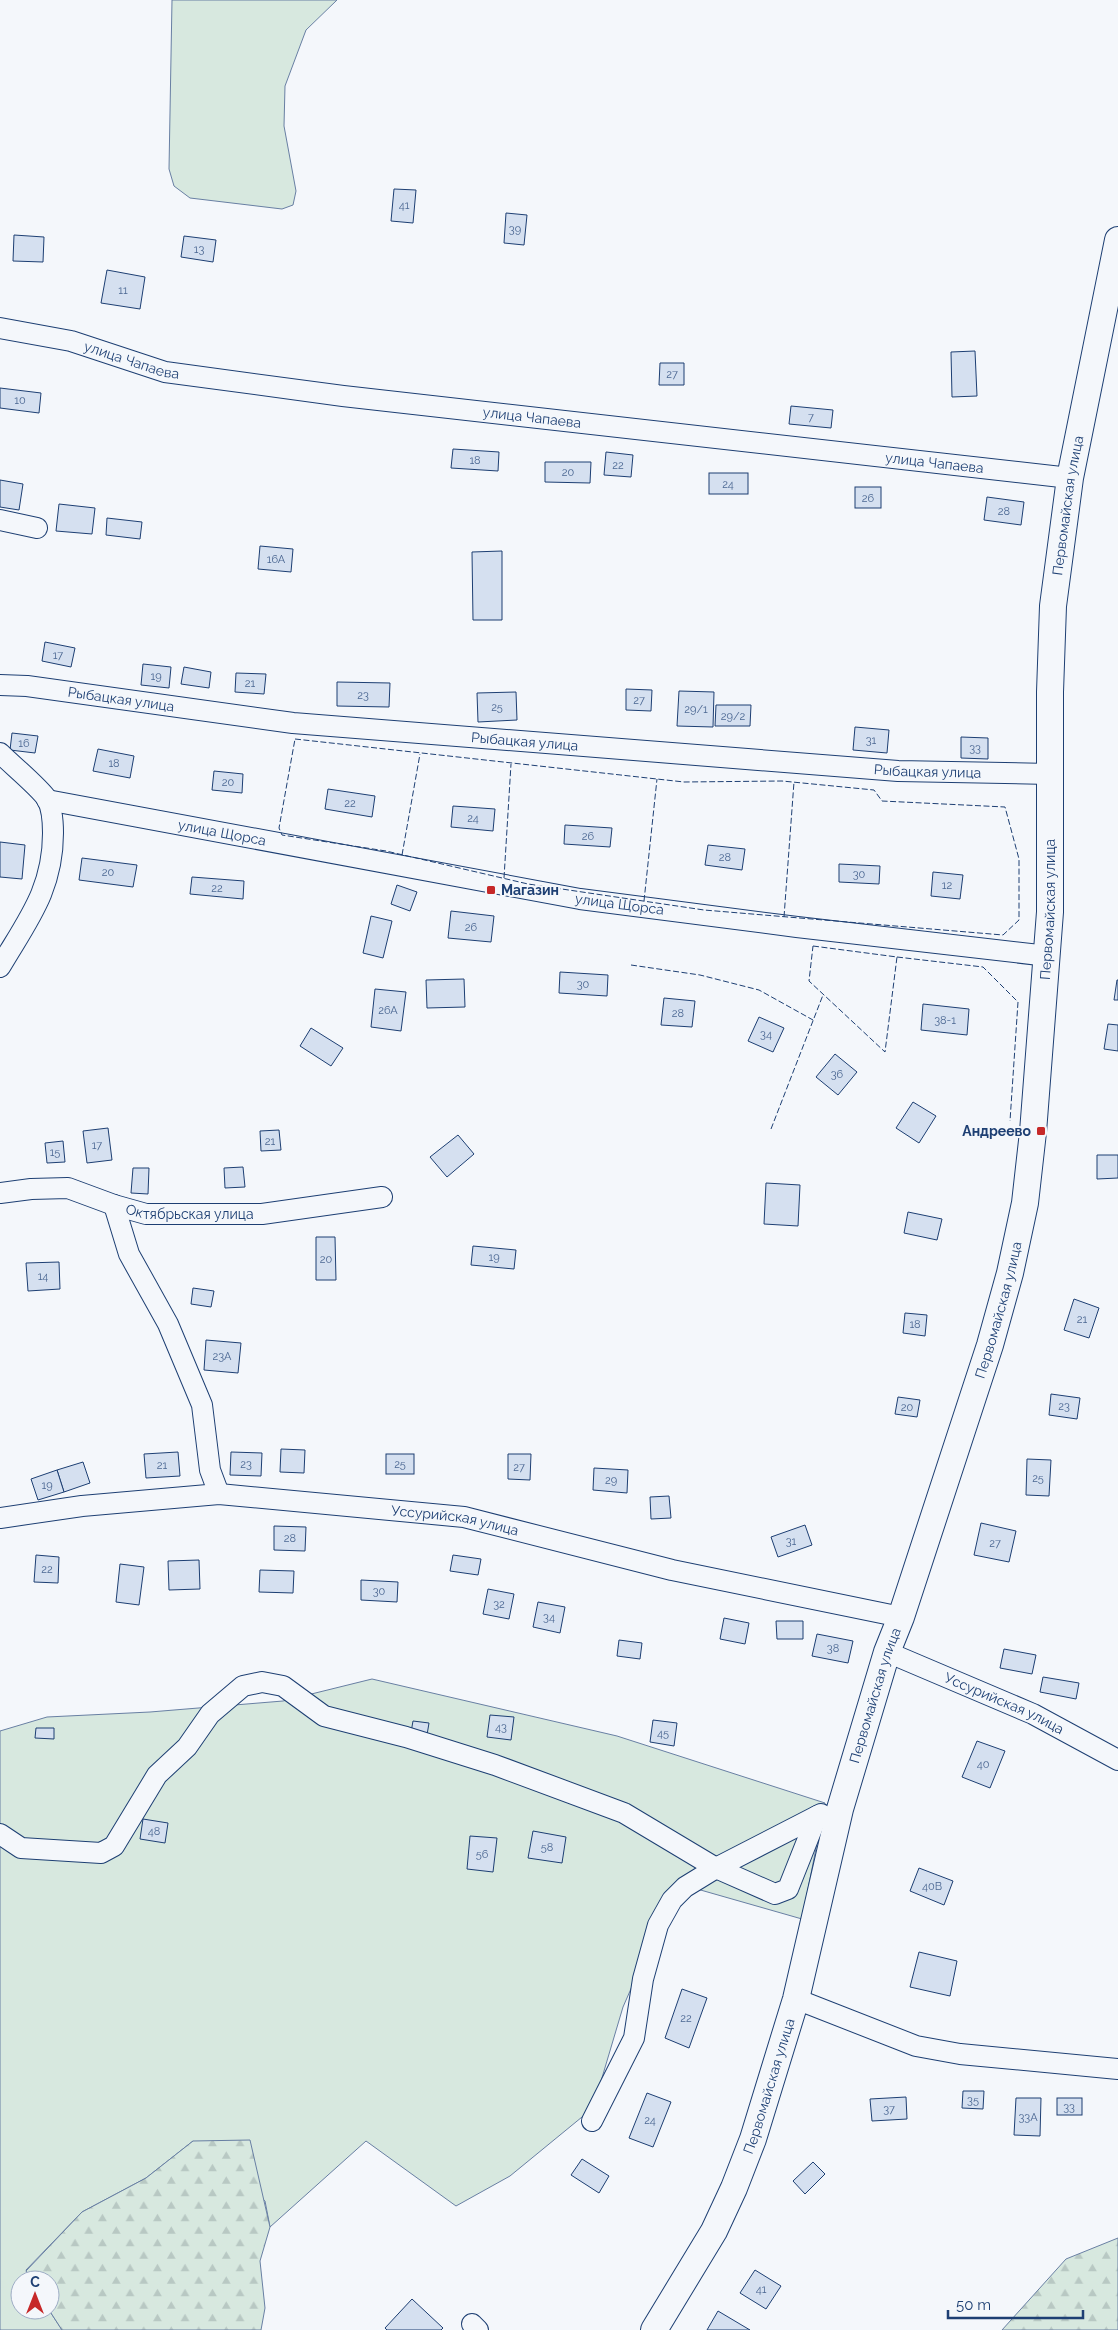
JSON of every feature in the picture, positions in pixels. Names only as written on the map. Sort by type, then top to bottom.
[{"type":"main road","name":"Первомайская улица","points":[[654,2330],[714,2231],[734,2188],[753,2139],[796,1999],[828,1812],[901,1617],[990,1346],[1010,1273],[1025,1203],[1034,1132],[1048,956],[1053,606],[1070,478],[1118,240]]},
{"type":"street","name":"улица Чапаева","points":[[0,328],[71,341],[165,372],[343,396],[1070,478]]},
{"type":"street","points":[[0,520],[37,528]]},
{"type":"street","name":"Рыбацкая улица","points":[[0,685],[37,687],[293,722],[898,771],[1050,774]]},
{"type":"street","points":[[0,753],[47,800],[53,822],[53,838],[44,890],[27,924],[0,967]]},
{"type":"street","name":"улица Щорса","points":[[47,800],[580,899],[797,927],[1048,956]]},
{"type":"street","name":"Октябрьская улица","points":[[0,1193],[68,1188],[114,1205],[146,1214],[262,1214],[382,1197]]},
{"type":"street","points":[[114,1205],[130,1254],[168,1324],[202,1405],[210,1470],[219,1494]]},
{"type":"street","name":"Уссурийская улица","points":[[0,1518],[82,1506],[219,1494],[464,1517],[672,1570],[901,1617]]},
{"type":"street","name":"Уссурийская улица","points":[[887,1652],[1033,1714],[1118,1760]]},
{"type":"street","points":[[0,1834],[21,1848],[102,1853],[114,1846],[141,1798],[157,1776],[187,1747],[210,1714],[243,1686],[262,1682],[283,1686],[324,1716],[406,1737],[495,1765],[624,1813],[716,1868],[775,1894],[788,1889],[828,1812]]},
{"type":"street","points":[[592,2121],[634,2038],[643,1979],[658,1925],[672,1900],[685,1887],[716,1868],[828,1812]]},
{"type":"street","points":[[796,1999],[916,2046],[960,2054],[1118,2069]]},
{"type":"green space","points":[[172,0],[337,0],[306,30],[285,86],[284,126],[296,191],[293,205],[282,209],[190,198],[174,186],[169,169]]},
{"type":"green space","points":[[372,1679],[617,1736],[825,1803],[802,1919],[690,1887],[662,1918],[623,2007],[593,2108],[510,2176],[456,2206],[366,2141],[270,2227],[265,2201],[193,2141],[146,2178],[82,2212],[26,2270],[10,2270],[10,2320],[56,2320],[62,2330],[0,2330],[0,1731],[47,1717],[150,1712],[283,1701]]},
{"type":"green space","points":[[250,2140],[270,2227],[260,2261],[265,2308],[261,2330],[62,2330],[56,2320],[60,2320],[60,2270],[27,2270],[82,2212],[146,2178],[193,2141]]},
{"type":"green space","points":[[1118,2238],[1118,2330],[1002,2330],[1066,2259]]},
{"type":"building","points":[[394,189],[416,190],[413,223],[391,221]]},
{"type":"building","points":[[506,213],[527,215],[524,245],[504,243]]},
{"type":"building","points":[[14,235],[44,237],[43,262],[13,261]]},
{"type":"building","points":[[184,236],[216,240],[213,262],[181,257]]},
{"type":"building","points":[[107,270],[145,277],[140,309],[101,303]]},
{"type":"building","points":[[975,351],[977,396],[952,397],[951,352]]},
{"type":"building","points":[[660,363],[684,363],[684,385],[659,385]]},
{"type":"building","points":[[0,388],[41,393],[39,413],[0,408]]},
{"type":"building","points":[[791,406],[833,410],[831,428],[789,424]]},
{"type":"building","points":[[453,449],[499,452],[498,471],[451,468]]},
{"type":"building","points":[[606,452],[633,455],[631,477],[604,475]]},
{"type":"building","points":[[545,462],[591,462],[590,483],[545,482]]},
{"type":"building","points":[[709,473],[748,473],[748,494],[709,494]]},
{"type":"building","points":[[0,480],[23,484],[19,510],[0,507]]},
{"type":"building","points":[[855,487],[881,487],[881,508],[855,508]]},
{"type":"building","points":[[987,497],[1024,502],[1021,525],[984,520]]},
{"type":"building","points":[[59,504],[95,508],[92,534],[56,531]]},
{"type":"building","points":[[107,518],[142,522],[140,539],[106,535]]},
{"type":"building","points":[[260,546],[293,549],[291,572],[258,569]]},
{"type":"building","points":[[502,551],[502,620],[473,620],[472,552]]},
{"type":"building","points":[[45,642],[75,648],[71,667],[42,661]]},
{"type":"building","points":[[143,664],[171,667],[169,688],[141,685]]},
{"type":"building","points":[[184,667],[211,672],[209,688],[181,684]]},
{"type":"building","points":[[236,673],[266,674],[264,694],[235,692]]},
{"type":"building","points":[[337,682],[390,683],[389,707],[337,706]]},
{"type":"building","points":[[626,689],[652,690],[651,711],[626,710]]},
{"type":"building","points":[[679,691],[714,692],[713,727],[677,726]]},
{"type":"building","points":[[516,692],[517,720],[478,722],[477,693]]},
{"type":"building","points":[[716,705],[751,705],[750,726],[715,726]]},
{"type":"building","points":[[855,727],[889,730],[887,753],[853,750]]},
{"type":"building","points":[[12,733],[38,736],[35,753],[10,750]]},
{"type":"building","points":[[961,737],[988,738],[988,759],[961,758]]},
{"type":"building","points":[[98,749],[134,756],[130,778],[93,771]]},
{"type":"building","points":[[214,771],[243,774],[242,793],[212,790]]},
{"type":"building","points":[[328,789],[375,796],[372,817],[325,809]]},
{"type":"building","points":[[453,806],[495,809],[493,831],[451,827]]},
{"type":"building","points":[[565,825],[612,828],[610,847],[564,844]]},
{"type":"building","points":[[0,842],[25,845],[22,879],[0,877]]},
{"type":"building","points":[[708,845],[745,849],[742,870],[705,865]]},
{"type":"building","points":[[82,858],[137,865],[133,887],[79,880]]},
{"type":"building","points":[[839,864],[880,866],[879,884],[839,882]]},
{"type":"building","points":[[933,872],[963,875],[960,899],[931,896]]},
{"type":"building","points":[[192,877],[244,881],[243,899],[190,894]]},
{"type":"building","points":[[397,885],[417,892],[410,911],[391,904]]},
{"type":"building","points":[[451,911],[494,916],[491,942],[448,938]]},
{"type":"building","points":[[371,916],[392,921],[383,958],[363,953]]},
{"type":"building","points":[[560,972],[608,975],[607,996],[559,993]]},
{"type":"building","points":[[464,979],[465,1007],[427,1008],[426,980]]},
{"type":"building","points":[[1117,980],[1118,1000],[1114,1000]]},
{"type":"building","points":[[375,989],[406,992],[401,1031],[371,1027]]},
{"type":"building","points":[[664,998],[695,1001],[692,1027],[661,1025]]},
{"type":"building","points":[[923,1004],[969,1009],[967,1035],[921,1030]]},
{"type":"building","points":[[759,1017],[784,1028],[773,1052],[748,1041]]},
{"type":"building","points":[[1108,1024],[1118,1025],[1118,1051],[1104,1049]]},
{"type":"building","points":[[311,1028],[343,1048],[331,1066],[300,1046]]},
{"type":"building","points":[[835,1054],[857,1072],[838,1095],[816,1077]]},
{"type":"building","points":[[913,1102],[936,1116],[919,1143],[896,1128]]},
{"type":"building","points":[[108,1128],[112,1160],[87,1163],[83,1131]]},
{"type":"building","points":[[279,1130],[281,1150],[261,1151],[260,1131]]},
{"type":"building","points":[[458,1135],[474,1154],[447,1177],[430,1157]]},
{"type":"building","points":[[63,1141],[65,1162],[47,1163],[45,1143]]},
{"type":"building","points":[[1097,1155],[1118,1155],[1118,1178],[1097,1179]]},
{"type":"building","points":[[243,1167],[245,1187],[225,1188],[224,1168]]},
{"type":"building","points":[[133,1168],[149,1168],[148,1194],[131,1193]]},
{"type":"building","points":[[766,1183],[800,1185],[798,1226],[764,1224]]},
{"type":"building","points":[[908,1212],[942,1219],[937,1240],[904,1233]]},
{"type":"building","points":[[316,1237],[335,1237],[336,1280],[316,1280]]},
{"type":"building","points":[[473,1246],[516,1250],[514,1269],[471,1265]]},
{"type":"building","points":[[59,1262],[60,1289],[28,1291],[26,1263]]},
{"type":"building","points":[[193,1288],[214,1291],[211,1307],[191,1304]]},
{"type":"building","points":[[1074,1299],[1099,1308],[1089,1338],[1064,1330]]},
{"type":"building","points":[[905,1313],[927,1315],[925,1336],[903,1333]]},
{"type":"building","points":[[206,1340],[241,1343],[238,1373],[204,1370]]},
{"type":"building","points":[[1051,1394],[1080,1398],[1077,1419],[1049,1415]]},
{"type":"building","points":[[898,1397],[920,1400],[917,1417],[895,1414]]},
{"type":"building","points":[[281,1449],[305,1450],[304,1473],[280,1472]]},
{"type":"building","points":[[178,1452],[180,1476],[146,1478],[144,1454]]},
{"type":"building","points":[[231,1452],[262,1453],[261,1476],[230,1475]]},
{"type":"building","points":[[386,1454],[414,1454],[414,1474],[386,1474]]},
{"type":"building","points":[[508,1454],[531,1454],[530,1480],[508,1479]]},
{"type":"building","points":[[1027,1459],[1051,1460],[1049,1496],[1026,1495]]},
{"type":"building","points":[[83,1462],[90,1483],[64,1492],[57,1470]]},
{"type":"building","points":[[594,1468],[628,1470],[627,1493],[593,1490]]},
{"type":"building","points":[[57,1470],[64,1492],[38,1500],[31,1479]]},
{"type":"building","points":[[669,1496],[671,1518],[651,1519],[650,1497]]},
{"type":"building","points":[[981,1523],[1016,1531],[1009,1562],[974,1555]]},
{"type":"building","points":[[805,1525],[812,1545],[778,1557],[771,1537]]},
{"type":"building","points":[[274,1526],[306,1527],[305,1551],[274,1550]]},
{"type":"building","points":[[36,1555],[59,1557],[58,1583],[34,1582]]},
{"type":"building","points":[[453,1555],[481,1559],[478,1575],[450,1571]]},
{"type":"building","points":[[199,1560],[200,1589],[169,1590],[168,1561]]},
{"type":"building","points":[[120,1564],[144,1567],[139,1605],[116,1602]]},
{"type":"building","points":[[260,1570],[294,1571],[293,1593],[259,1592]]},
{"type":"building","points":[[361,1580],[398,1582],[397,1602],[361,1600]]},
{"type":"building","points":[[488,1589],[514,1594],[509,1619],[483,1614]]},
{"type":"building","points":[[538,1602],[565,1607],[560,1633],[533,1627]]},
{"type":"building","points":[[724,1618],[749,1623],[745,1644],[720,1639]]},
{"type":"building","points":[[776,1621],[803,1621],[803,1639],[777,1639]]},
{"type":"building","points":[[817,1634],[853,1641],[848,1663],[812,1656]]},
{"type":"building","points":[[619,1640],[642,1643],[640,1659],[617,1656]]},
{"type":"building","points":[[1004,1649],[1036,1655],[1032,1674],[1000,1668]]},
{"type":"building","points":[[1043,1677],[1079,1683],[1076,1699],[1040,1692]]},
{"type":"building","points":[[490,1715],[514,1717],[511,1740],[487,1737]]},
{"type":"building","points":[[653,1720],[677,1723],[674,1746],[650,1742]]},
{"type":"building","points":[[413,1721],[429,1723],[426,1741],[410,1738]]},
{"type":"building","points":[[36,1728],[54,1728],[54,1739],[35,1738]]},
{"type":"building","points":[[977,1741],[1005,1751],[990,1788],[962,1777]]},
{"type":"building","points":[[143,1819],[168,1823],[165,1843],[140,1839]]},
{"type":"building","points":[[533,1831],[566,1837],[562,1863],[528,1858]]},
{"type":"building","points":[[470,1836],[497,1838],[493,1872],[467,1869]]},
{"type":"building","points":[[919,1868],[953,1881],[944,1905],[910,1891]]},
{"type":"building","points":[[919,1952],[957,1961],[950,1996],[910,1987]]},
{"type":"building","points":[[682,1989],[707,1998],[689,2048],[665,2038]]},
{"type":"building","points":[[963,2091],[984,2091],[983,2109],[962,2108]]},
{"type":"building","points":[[647,2093],[671,2102],[653,2147],[629,2138]]},
{"type":"building","points":[[906,2097],[907,2119],[872,2121],[870,2099]]},
{"type":"building","points":[[1016,2098],[1041,2098],[1040,2136],[1014,2135]]},
{"type":"building","points":[[1057,2098],[1082,2098],[1082,2115],[1057,2115]]},
{"type":"building","points":[[582,2159],[609,2176],[599,2193],[571,2175]]},
{"type":"building","points":[[813,2162],[825,2174],[805,2194],[793,2181]]},
{"type":"building","points":[[755,2270],[781,2286],[766,2309],[740,2293]]},
{"type":"building","points":[[412,2299],[443,2328],[441,2330],[387,2330],[385,2328]]},
{"type":"building","points":[[718,2311],[750,2330],[707,2330]]},
{"type":"fence","points":[[295,739],[684,782],[782,781],[874,790],[882,801],[1005,807],[1019,859],[1019,920],[1003,935],[704,910],[528,884],[386,851],[282,835],[279,828],[295,739]]},
{"type":"fence","points":[[402,855],[420,754]]},
{"type":"fence","points":[[504,878],[511,764]]},
{"type":"fence","points":[[644,901],[657,779]]},
{"type":"fence","points":[[784,917],[794,782]]},
{"type":"fence","points":[[813,946],[897,957],[885,1052],[809,981],[813,946]]},
{"type":"fence","points":[[897,957],[983,967],[1018,1002],[1010,1121]]},
{"type":"fence","points":[[631,965],[700,975],[759,990],[813,1020]]},
{"type":"fence","points":[[771,1129],[823,995]]},
{"type":"place","name":"Магазин","points":[[491,890]]},
{"type":"place","name":"Андреево","points":[[1041,1131]]}]
